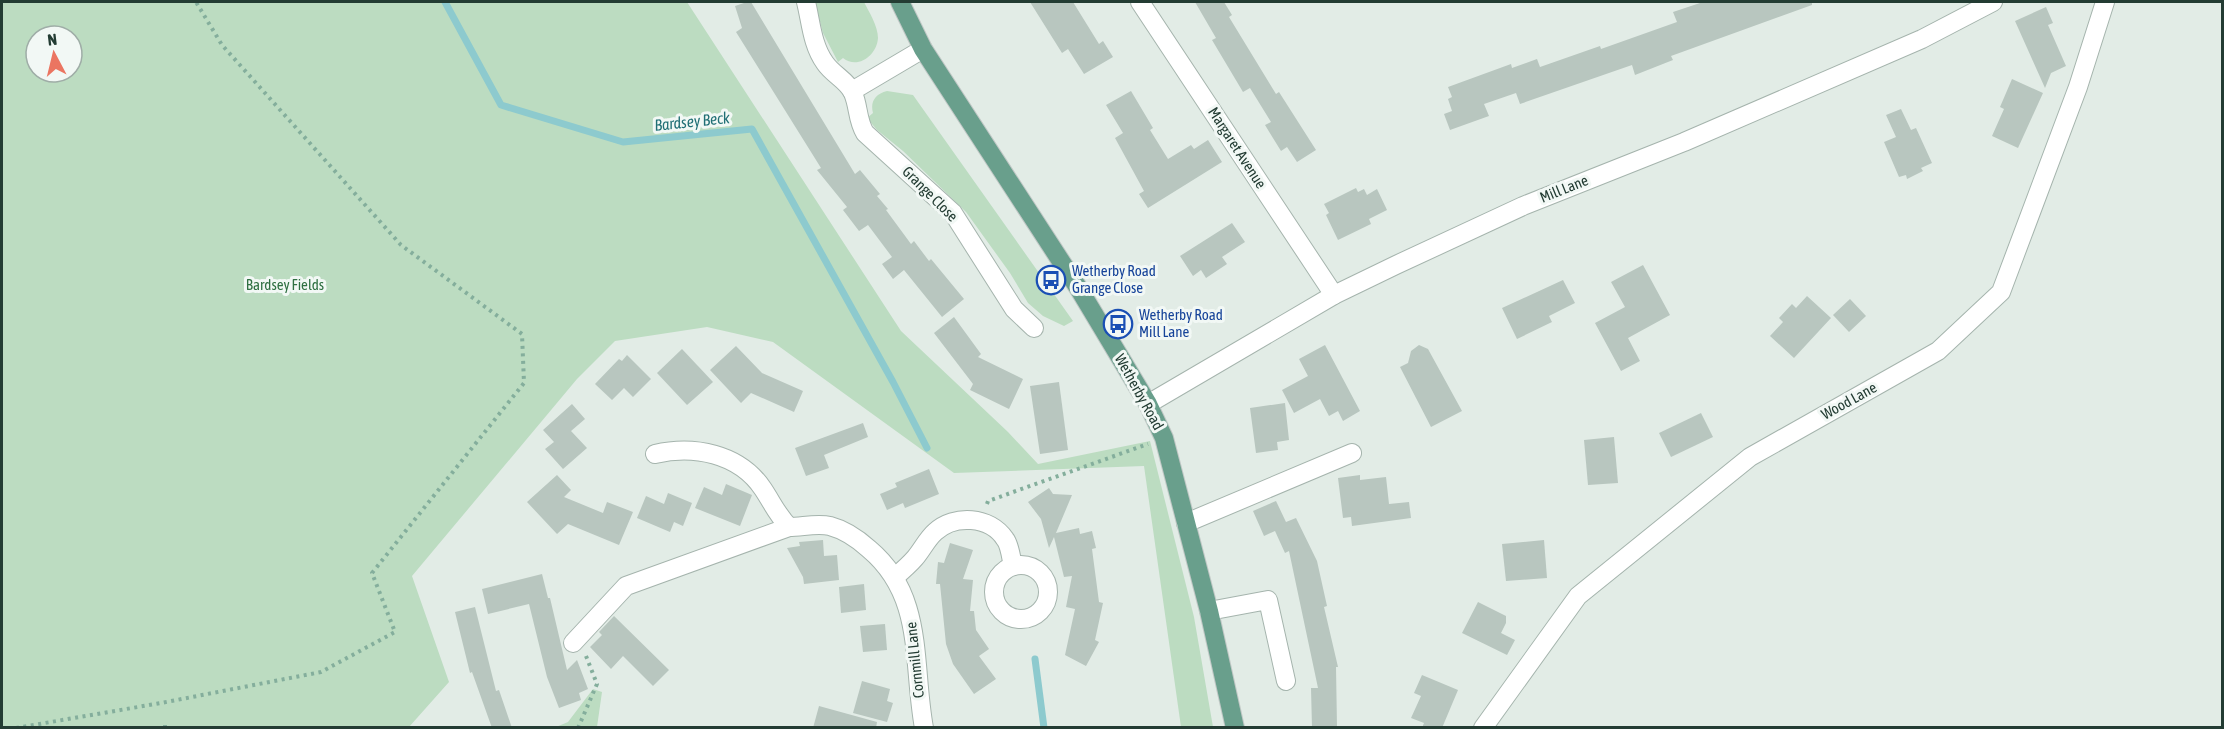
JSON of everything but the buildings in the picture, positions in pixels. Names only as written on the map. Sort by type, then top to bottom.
[{"type":"main road","name":"Wetherby Road","points":[[900,2],[923,49],[1079,289],[1148,404],[1164,438],[1209,610],[1235,728]]},
{"type":"street","points":[[806,2],[817,50],[825,64],[852,91],[923,49]]},
{"type":"street","name":"Margaret Avenue","points":[[1140,2],[1334,295]]},
{"type":"street","name":"Mill Lane","points":[[1148,404],[1334,295],[1523,206],[1684,142],[1922,39],[1993,2]]},
{"type":"street","name":"Wood Lane","points":[[1483,728],[1578,596],[1750,457],[1938,351],[2001,292],[2078,87],[2105,2]]},
{"type":"street","name":"Grange Close","points":[[852,91],[859,123],[865,133],[953,213],[1014,309],[1034,328]]},
{"type":"street","points":[[655,454],[688,449],[705,452],[737,465],[751,475],[762,488],[776,513],[789,527]]},
{"type":"street","points":[[1186,523],[1352,453]]},
{"type":"street","points":[[895,577],[914,559],[935,532],[949,523],[964,520],[980,521],[995,528],[1006,540],[1013,566]]},
{"type":"street","name":"Cornmill Lane","points":[[575,640],[626,586],[789,527],[831,526],[855,536],[885,562],[895,577],[909,611],[915,637],[924,728]]},
{"type":"street","points":[[1209,610],[1268,600],[1286,681]]},
{"type":"path","points":[[16,728],[321,672],[394,632],[372,573],[524,383],[522,334],[401,245],[222,45],[196,2]]},
{"type":"path","points":[[980,521],[988,501],[1164,438]]},
{"type":"path","points":[[575,640],[597,684],[578,728]]},
{"type":"green space","name":"Bardsey Fields","points":[[2,2],[687,2],[901,331],[1008,432],[1038,464],[1150,441],[1194,617],[1213,727],[1181,727],[1144,466],[954,473],[773,342],[707,327],[615,341],[577,379],[412,576],[449,682],[409,727],[2,727]]},
{"type":"green space","points":[[815,2],[864,2],[878,33],[877,44],[866,59],[855,62],[843,58],[838,62],[823,33]]},
{"type":"green space","points":[[887,91],[913,95],[1073,321],[1064,326],[1043,316],[1028,303],[1010,273],[966,212],[903,151],[877,130],[867,118],[873,113],[874,99]]},
{"type":"green space","points":[[593,689],[602,692],[597,727],[556,727],[568,722]]},
{"type":"waterway","name":"Bardsey Beck","points":[[445,2],[501,105],[623,142],[752,129],[893,382],[927,448]]},
{"type":"waterway","points":[[1035,659],[1044,728]]},
{"type":"place","name":"Wetherby Road Grange Close","points":[[1051,280]]},
{"type":"place","name":"Wetherby Road Mill Lane","points":[[1118,324]]}]
